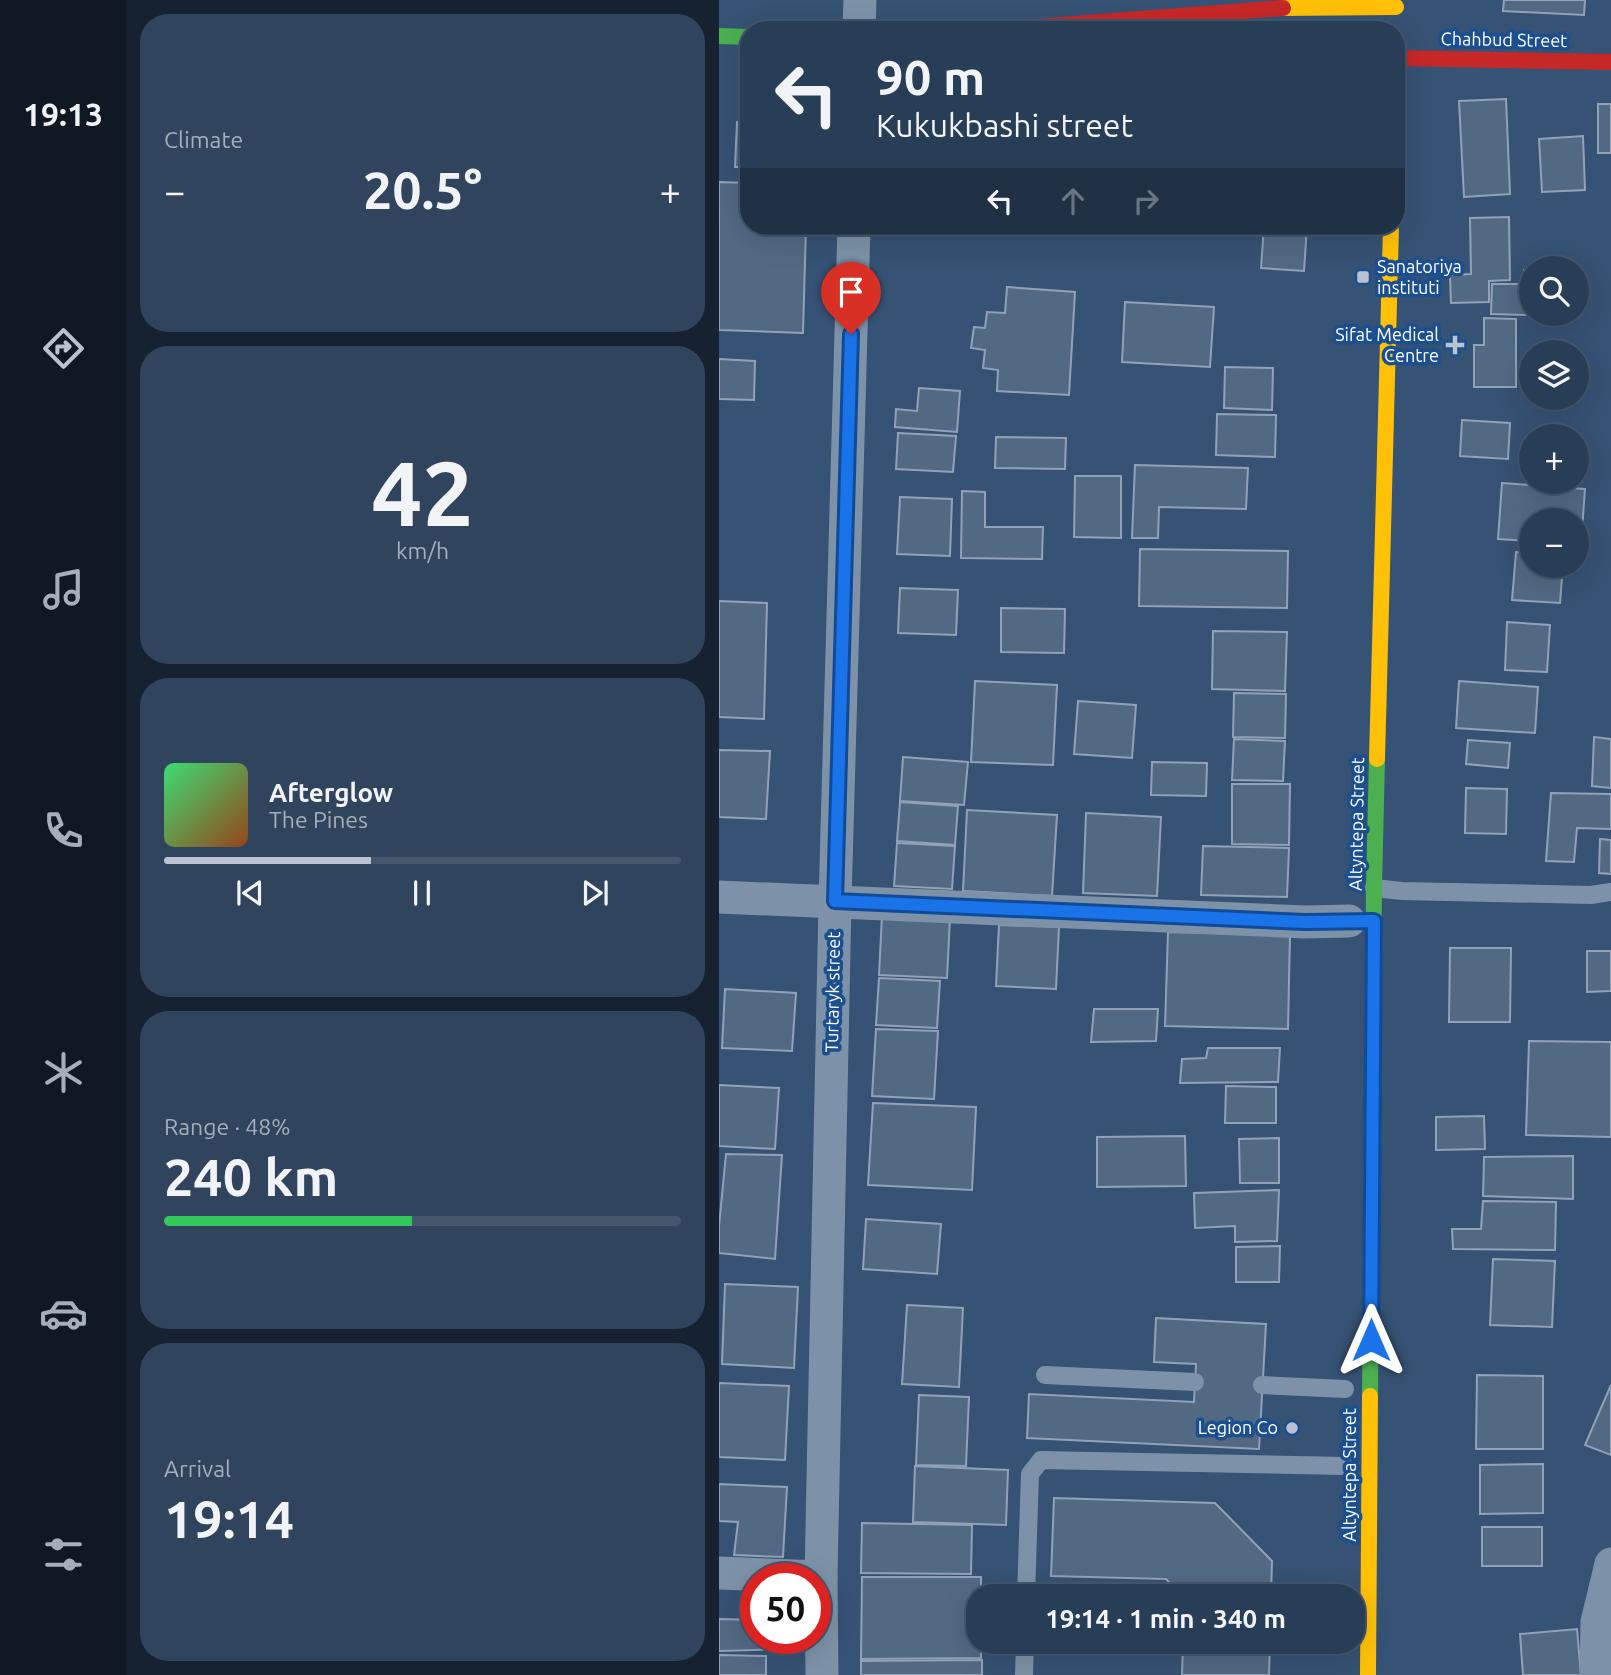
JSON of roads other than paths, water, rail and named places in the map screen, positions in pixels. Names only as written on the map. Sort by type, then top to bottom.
[{"type":"main road","points":[[1114,21],[1297,7],[1396,9]]},
{"type":"main road","points":[[719,36],[740,37]]},
{"type":"main road","name":"Chahbud Street","points":[[1405,58],[1611,62]]},
{"type":"main road","name":"Altyntepa Street","points":[[1368,1675],[1356,921],[1374,888],[1391,235]]},
{"type":"street","points":[[859,21],[860,0]]},
{"type":"street","name":"Turtaryk street","points":[[821,1563],[835,901],[854,235]]},
{"type":"street","points":[[719,897],[1305,922],[1356,921]]},
{"type":"street","points":[[1596,1675],[1597,1622],[1611,1564]]},
{"type":"street","points":[[719,1573],[740,1574]]},
{"type":"street","name":"Turtaryk street","points":[[822,1654],[822,1675]]},
{"type":"lane","points":[[1374,888],[1578,895],[1611,892]]},
{"type":"lane","points":[[1045,1375],[1195,1382]]},
{"type":"lane","points":[[1262,1385],[1345,1388]]},
{"type":"lane","points":[[1026,1584],[1031,1474],[1041,1460],[1345,1466]]},
{"type":"lane","points":[[1024,1675],[1025,1654]]},
{"type":"place","name":"Sanatoriya instituti","points":[[1363,277]]},
{"type":"place","name":"Sifat Medical Centre","points":[[1455,345]]},
{"type":"place","name":"Legion Co","points":[[1292,1428]]}]
